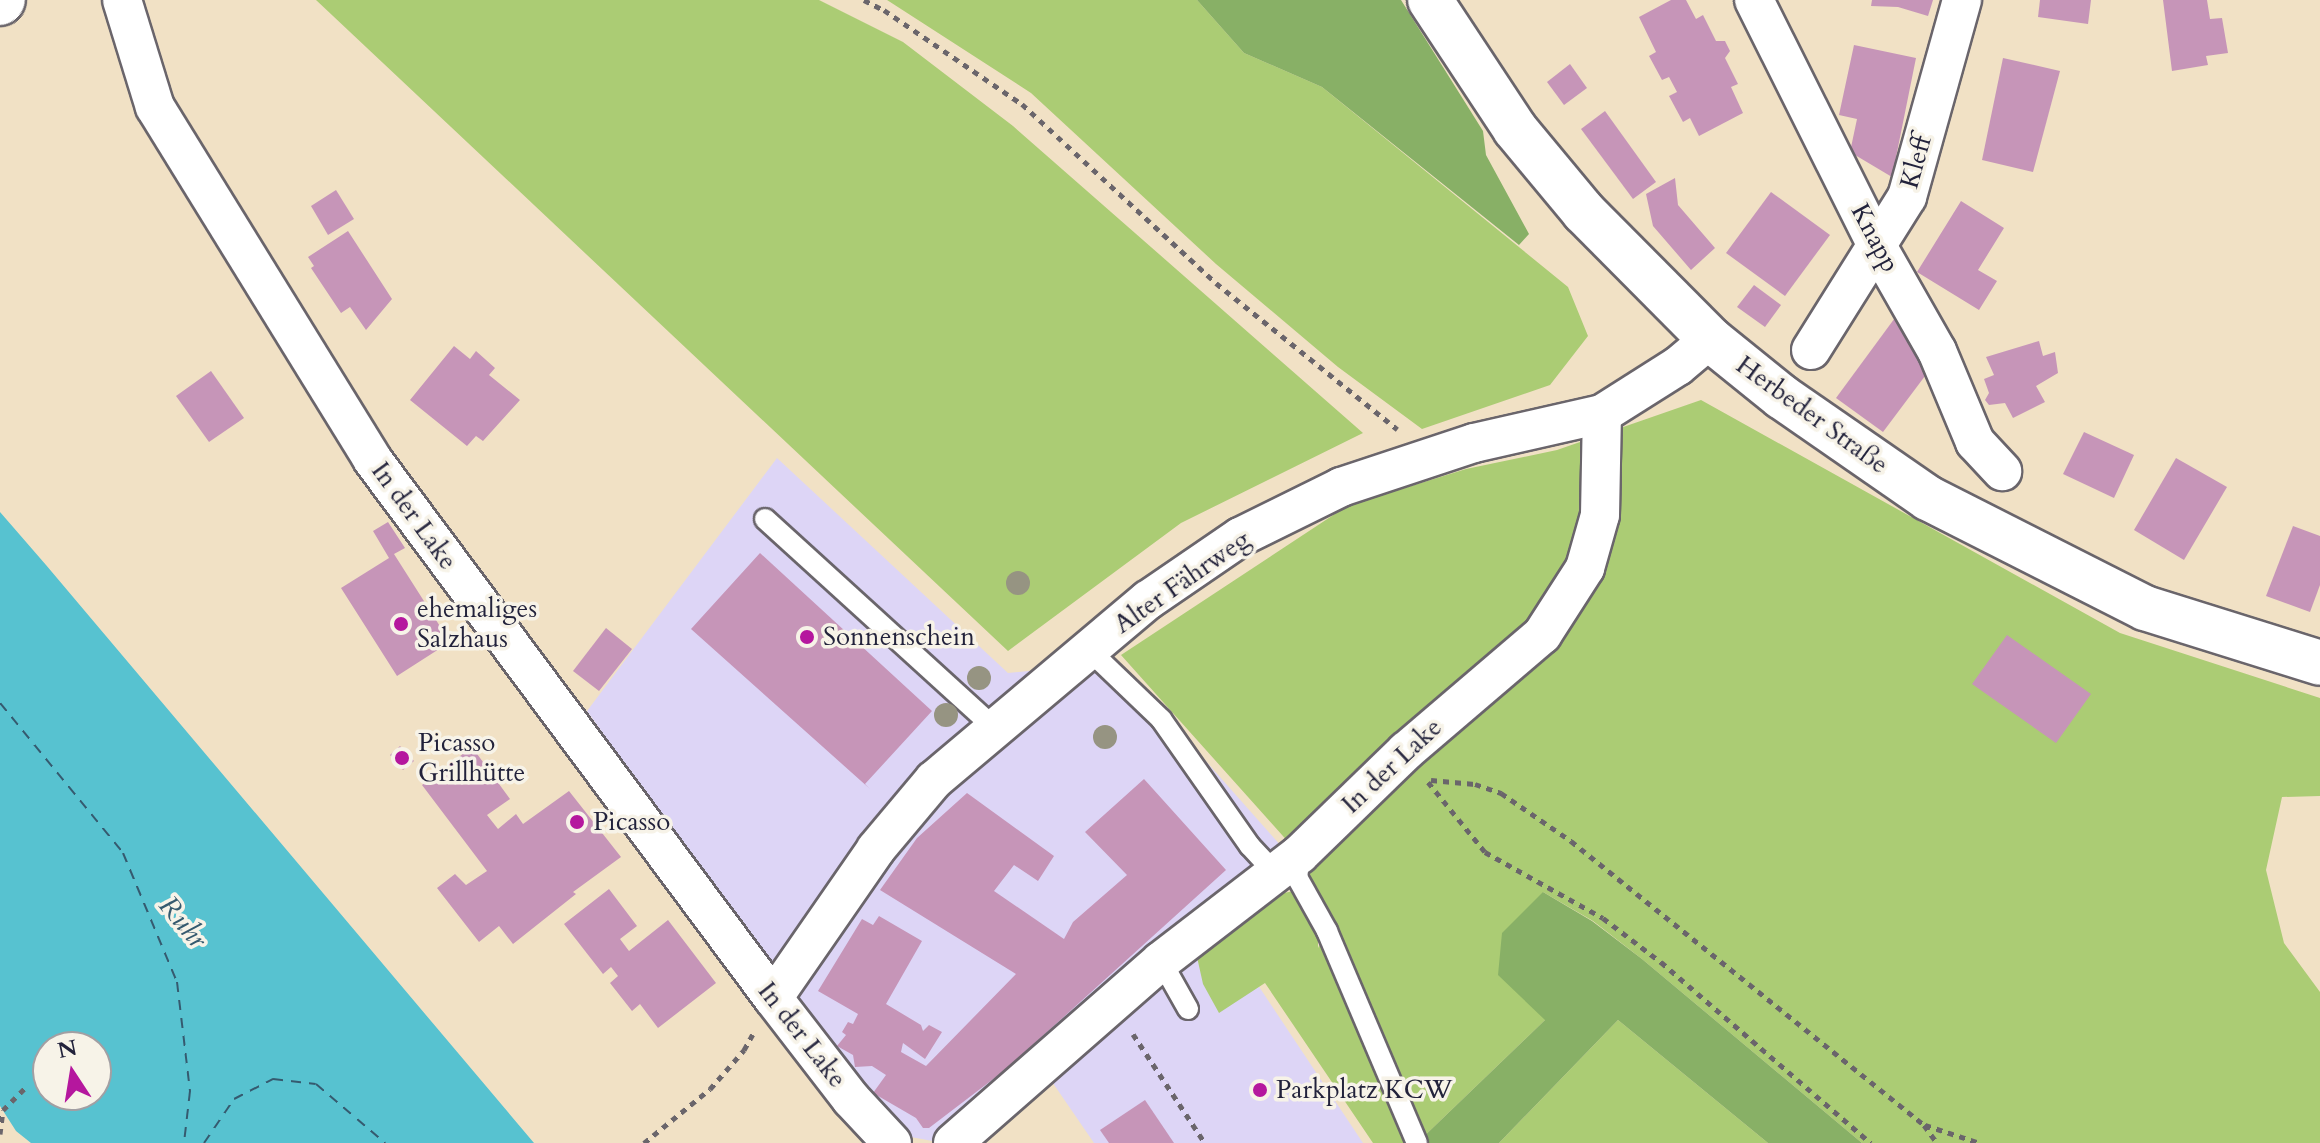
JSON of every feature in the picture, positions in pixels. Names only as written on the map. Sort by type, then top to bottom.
[{"type":"main road","name":"Herbeder Straße","points":[[1430,0],[1515,129],[1584,212],[1710,339],[1782,397],[1928,498],[2145,608],[2320,663]]},
{"type":"street","name":"In der Lake","points":[[122,0],[155,107],[372,459],[773,998],[851,1099],[892,1143]]},
{"type":"street","name":"Knapp","points":[[1754,0],[1877,246],[1937,351],[1975,442],[2002,471]]},
{"type":"street","name":"Kleff","points":[[1811,350],[1907,197],[1962,0]]},
{"type":"street","name":"Alter Fährweg","points":[[773,998],[876,849],[934,780],[1148,600],[1240,537],[1341,487],[1474,443],[1602,414],[1678,366],[1710,339]]},
{"type":"street","name":"In der Lake","points":[[953,1143],[1161,961],[1288,863],[1406,751],[1542,635],[1585,568],[1600,515],[1602,414]]},
{"type":"lane","points":[[765,519],[995,728]]},
{"type":"lane","points":[[1089,650],[1161,719],[1250,846],[1288,863],[1327,931],[1417,1143]]},
{"type":"lane","points":[[1161,961],[1188,1009]]},
{"type":"path","points":[[864,0],[884,10],[1022,104],[1216,283],[1410,438],[1422,460]]},
{"type":"path","points":[[1871,1143],[1661,962],[1603,918],[1485,852],[1426,779],[1475,784],[1501,793],[1560,833],[1924,1125],[1937,1143]]},
{"type":"path","points":[[1112,1003],[1205,1143]]},
{"type":"path","points":[[644,1143],[710,1089],[744,1050]]},
{"type":"path","points":[[0,1134],[3,1110],[24,1089]]},
{"type":"path","points":[[1924,1125],[1980,1143]]},
{"type":"shaded area","points":[[777,458],[1008,673],[1118,662],[1282,847],[1208,910],[1363,1143],[1094,1143],[1035,1057],[938,1142],[889,1133],[587,711]]},
{"type":"green space","points":[[316,0],[819,0],[903,42],[1013,126],[1363,433],[1181,523],[1008,651]]},
{"type":"green space","points":[[887,0],[1197,0],[1244,53],[1322,87],[1568,287],[1588,336],[1550,385],[1422,429],[1338,367],[1216,264],[1031,93]]},
{"type":"green space","points":[[1197,0],[1401,0],[1483,131],[1486,155],[1529,234],[1519,245],[1322,87],[1244,53]]},
{"type":"green space","points":[[1701,400],[2120,633],[2320,698],[2320,796],[2282,797],[2266,870],[2284,943],[2320,992],[2320,1143],[1862,1143],[1642,959],[1593,921],[1543,892],[1545,1020],[1417,1143],[1373,1143],[1265,983],[1219,1013],[1203,984],[1197,957],[1262,898],[1293,891],[1318,932],[1318,948],[1327,930],[1299,854],[1121,655],[1347,506],[1466,469],[1557,450]]},
{"type":"green space","points":[[1543,892],[1592,921],[1642,959],[1862,1143],[1768,1143],[1618,1020],[1499,1143],[1417,1143],[1545,1020],[1498,975],[1502,933]]},
{"type":"green space","points":[[1618,1020],[1768,1143],[1499,1143]]},
{"type":"water","name":"Ruhr","points":[[0,512],[534,1143],[31,1143],[16,1131],[0,1106]]},
{"type":"building","points":[[1671,0],[1686,0],[1696,19],[1703,15],[1716,41],[1725,41],[1730,51],[1725,58],[1738,84],[1731,87],[1743,113],[1699,136],[1690,118],[1683,122],[1669,96],[1677,92],[1669,77],[1662,80],[1649,56],[1656,52],[1639,17]]},
{"type":"building","points":[[1872,0],[1933,0],[1928,16],[1898,7],[1871,6]]},
{"type":"building","points":[[2040,0],[2091,0],[2088,24],[2038,17]]},
{"type":"building","points":[[2163,0],[2207,0],[2210,19],[2222,18],[2228,53],[2206,56],[2208,65],[2172,71]]},
{"type":"building","points":[[1854,45],[1916,58],[1892,177],[1850,152],[1857,119],[1839,115]]},
{"type":"building","points":[[2003,58],[2060,71],[2033,172],[1982,160]]},
{"type":"building","points":[[1570,64],[1587,88],[1564,105],[1547,82]]},
{"type":"building","points":[[1605,111],[1656,182],[1633,199],[1581,129]]},
{"type":"building","points":[[1675,178],[1678,205],[1715,248],[1691,270],[1653,226],[1646,194]]},
{"type":"building","points":[[336,190],[354,219],[328,235],[311,206]]},
{"type":"building","points":[[1771,192],[1830,235],[1785,296],[1726,253]]},
{"type":"building","points":[[1961,201],[2004,228],[1978,270],[1997,281],[1979,310],[1917,272]]},
{"type":"building","points":[[348,231],[392,299],[366,330],[350,307],[341,313],[311,268],[314,266],[308,257]]},
{"type":"building","points":[[1754,285],[1781,305],[1765,327],[1737,307]]},
{"type":"building","points":[[1900,311],[1928,372],[1883,432],[1836,398]]},
{"type":"building","points":[[2039,341],[2043,356],[2055,352],[2058,373],[2036,386],[2045,402],[2013,418],[2005,403],[1989,405],[1985,400],[1989,393],[1984,379],[1994,375],[1986,357]]},
{"type":"building","points":[[454,346],[470,359],[476,351],[495,368],[489,375],[520,400],[483,441],[476,436],[467,446],[410,400]]},
{"type":"building","points":[[211,371],[244,418],[209,442],[176,396]]},
{"type":"building","points":[[2084,432],[2134,455],[2114,498],[2063,474]]},
{"type":"building","points":[[2176,458],[2227,487],[2184,560],[2134,530]]},
{"type":"building","name":"ehemaliges Salzhaus","points":[[388,522],[405,548],[394,554],[450,642],[397,676],[341,588],[389,558],[373,531]]},
{"type":"building","points":[[2293,526],[2320,536],[2320,585],[2310,612],[2266,596]]},
{"type":"building","points":[[760,553],[932,711],[865,784],[870,789],[691,629]]},
{"type":"building","points":[[606,628],[632,649],[599,691],[573,671]]},
{"type":"building","points":[[2007,635],[2091,694],[2056,743],[1972,684]]},
{"type":"building","name":"Picasso Grillhütte","points":[[400,746],[414,761],[403,770],[390,755]]},
{"type":"building","points":[[472,747],[510,799],[487,815],[498,829],[516,814],[523,824],[569,791],[621,857],[573,892],[576,894],[513,944],[499,926],[479,942],[437,888],[455,874],[466,885],[487,871],[422,785]]},
{"type":"building","points":[[1144,779],[1226,870],[1005,1070],[929,1128],[923,1128],[916,1118],[873,1093],[886,1075],[872,1066],[855,1067],[853,1055],[837,1046],[846,1035],[842,1032],[848,1022],[853,1024],[858,1014],[818,991],[862,919],[873,925],[879,916],[922,941],[886,1004],[921,1025],[923,1031],[929,1025],[942,1032],[925,1059],[903,1043],[901,1052],[926,1066],[1016,974],[880,890],[917,838],[967,793],[1054,856],[1038,881],[1014,865],[994,891],[1064,939],[1073,922],[1127,875],[1085,832]]},
{"type":"building","points":[[609,889],[637,926],[620,939],[629,951],[668,920],[716,983],[658,1028],[640,1004],[632,1011],[610,983],[618,976],[611,967],[603,974],[564,924]]},
{"type":"building","points":[[1145,1100],[1174,1143],[1109,1143],[1100,1130]]},
{"type":"ferry route","points":[[0,703],[123,853],[177,982],[190,1091],[184,1143]]},
{"type":"ferry route","points":[[204,1143],[234,1099],[273,1079],[316,1084],[385,1143]]},
{"type":"place","name":"ehemaliges Salzhaus","points":[[401,624]]},
{"type":"place","name":"Sonnenschein","points":[[807,637]]},
{"type":"place","name":"Picasso Grillhütte","points":[[402,758]]},
{"type":"place","name":"Picasso","points":[[577,822]]},
{"type":"place","name":"Parkplatz KCW","points":[[1260,1090]]}]
